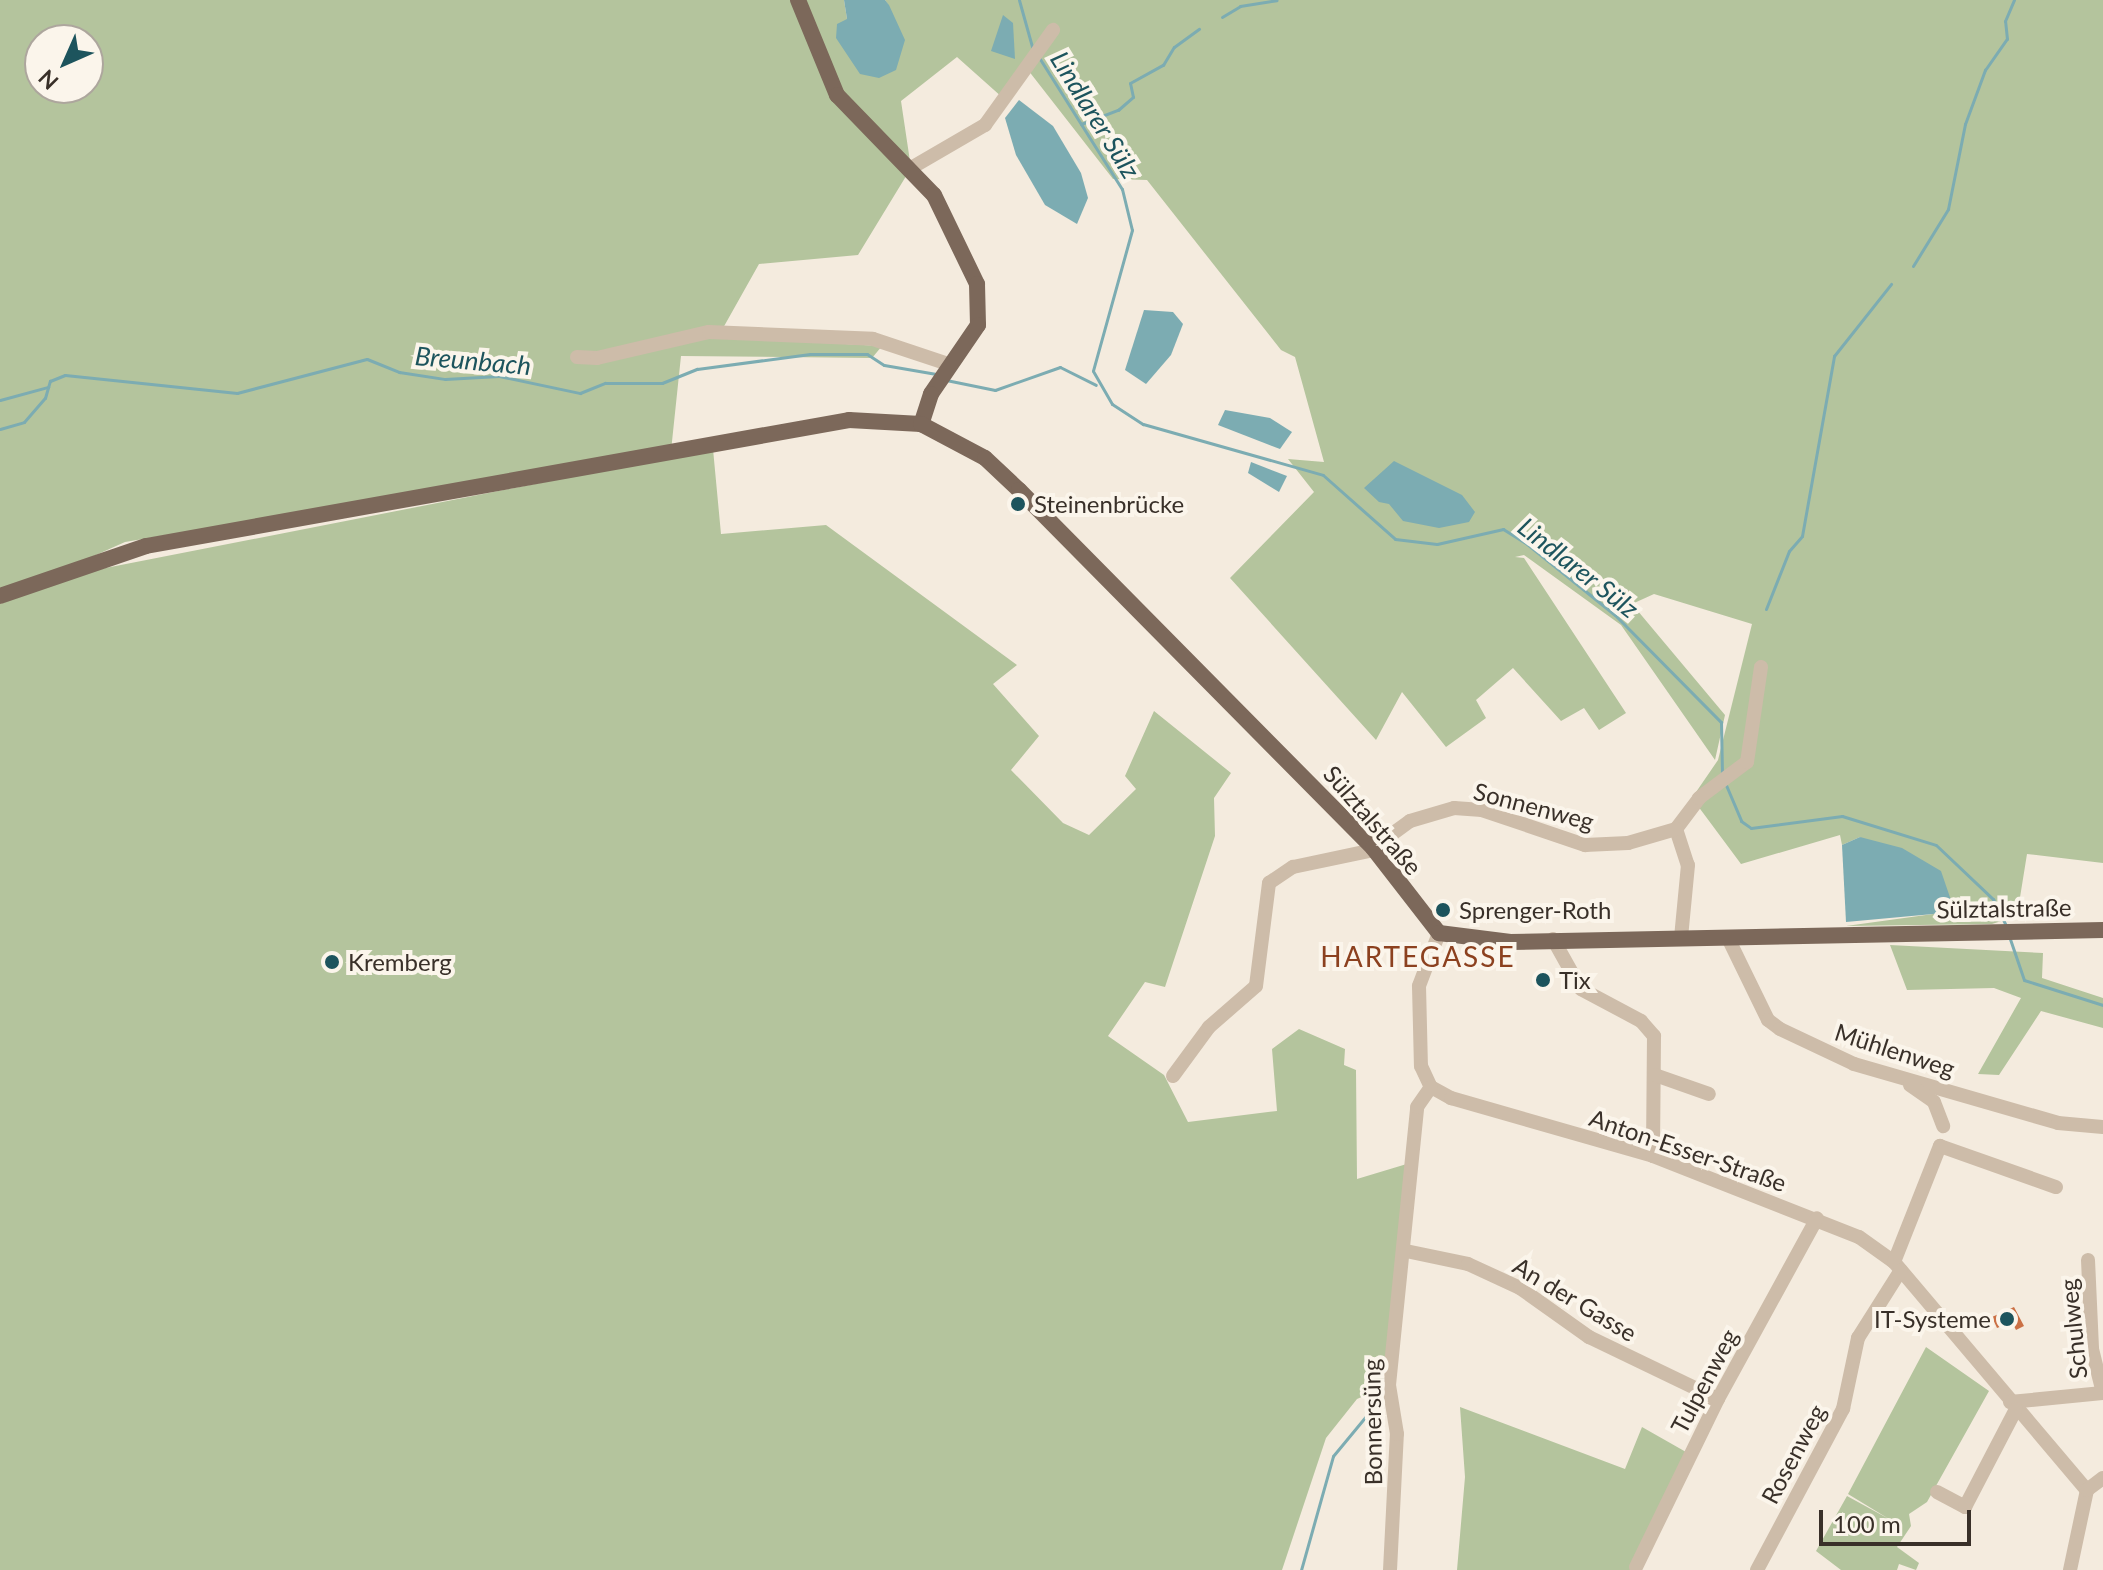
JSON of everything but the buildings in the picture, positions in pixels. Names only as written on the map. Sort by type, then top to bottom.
[{"type":"main road","points":[[0,596],[146,546],[849,420],[921,424],[945,374],[978,325],[977,284],[952,225],[911,168],[837,95],[798,0]]},
{"type":"main road","name":"Sülztalstraße","points":[[921,424],[955,439],[1008,479],[1374,849],[1439,933],[1464,941],[2103,930]]},
{"type":"street","points":[[911,168],[985,125],[1053,30]]},
{"type":"street","points":[[577,357],[597,358],[709,332],[873,339],[945,374]]},
{"type":"street","points":[[1681,938],[1688,865],[1676,829],[1712,787],[1730,778],[1747,762],[1761,667]]},
{"type":"street","name":"Sonnenweg","points":[[1374,849],[1410,821],[1454,808],[1482,810],[1585,845],[1628,843],[1676,829]]},
{"type":"street","points":[[1173,1076],[1209,1027],[1256,986],[1269,883],[1293,867],[1374,849]]},
{"type":"street","points":[[1431,1087],[1421,1066],[1419,986],[1439,933]]},
{"type":"street","name":"Mühlenweg","points":[[1728,938],[1754,980],[1768,1020],[1854,1064],[2058,1123],[2103,1127]]},
{"type":"street","points":[[1553,939],[1581,989],[1641,1021],[1654,1036],[1653,1156]]},
{"type":"street","points":[[1655,1075],[1709,1094]]},
{"type":"street","points":[[1902,1078],[1934,1102],[1943,1126]]},
{"type":"street","name":"Anton-Esser-Straße","points":[[1431,1087],[1451,1098],[1653,1156],[1817,1218],[1898,1266],[2087,1490]]},
{"type":"street","name":"Bonnersüng","points":[[1390,1570],[1397,1434],[1389,1385],[1406,1251],[1417,1107],[1431,1087]]},
{"type":"street","name":"Rosenweg","points":[[1757,1570],[1843,1409],[1858,1338],[1898,1266],[1940,1146],[2056,1187]]},
{"type":"street","name":"Tulpenweg","points":[[1636,1567],[1718,1399],[1817,1218]]},
{"type":"street","name":"An der Gasse","points":[[1406,1251],[1481,1270],[1589,1337],[1718,1399]]},
{"type":"street","name":"Schulweg","points":[[2013,1406],[2103,1393],[2092,1349],[2088,1260]]},
{"type":"street","points":[[1937,1492],[1965,1507],[2013,1406]]},
{"type":"street","points":[[2070,1570],[2087,1490],[2103,1478]]},
{"type":"green space","points":[[0,0],[844,0],[847,19],[889,6],[885,0],[2103,0],[2103,863],[2027,854],[2017,916],[1992,924],[1846,926],[1955,911],[1860,837],[1842,845],[1840,835],[1741,864],[1692,798],[1718,760],[1752,624],[1654,594],[1632,604],[1725,715],[1715,760],[1621,625],[1524,555],[1515,557],[1524,558],[1626,713],[1599,730],[1584,708],[1561,721],[1513,668],[1476,700],[1486,718],[1446,747],[1402,692],[1376,740],[1230,578],[1314,492],[1288,459],[1324,462],[1295,357],[1281,350],[1147,180],[1113,179],[1028,70],[1003,98],[957,57],[901,101],[911,168],[858,255],[759,264],[718,337],[882,346],[872,358],[681,356],[671,451],[125,542],[0,598]]},
{"type":"green space","points":[[713,449],[721,534],[826,525],[1017,665],[993,684],[1039,736],[1011,770],[1063,823],[1089,835],[1136,789],[1125,776],[1154,711],[1231,773],[1214,798],[1215,836],[1165,987],[1145,982],[1108,1036],[1164,1075],[1188,1122],[1277,1111],[1272,1049],[1299,1029],[1345,1049],[1344,1065],[1356,1070],[1357,1179],[1410,1163],[1389,1385],[1357,1399],[1326,1438],[1282,1570],[0,1570],[0,604],[80,573]]},
{"type":"green space","points":[[1890,945],[2043,953],[2042,978],[2103,998],[2103,1028],[2041,1011],[1999,1075],[1978,1074],[2021,998],[1994,988],[1907,990]]},
{"type":"green space","points":[[1926,1347],[1989,1391],[1927,1502],[1909,1514],[1911,1526],[1897,1547],[1919,1563],[1916,1570],[1899,1564],[1897,1570],[1841,1570],[1816,1551],[1847,1496],[1889,1519],[1848,1494]]},
{"type":"green space","points":[[1460,1407],[1625,1469],[1642,1427],[1686,1452],[1631,1570],[1457,1570],[1465,1477]]},
{"type":"water","points":[[844,0],[885,0],[889,5],[905,40],[896,70],[879,78],[860,74],[836,38],[837,24],[847,19]]},
{"type":"water","points":[[1003,15],[1013,23],[1015,59],[991,51]]},
{"type":"water","points":[[1019,100],[1053,126],[1081,173],[1088,198],[1077,224],[1045,205],[1016,155],[1005,118]]},
{"type":"water","points":[[1144,310],[1173,312],[1183,324],[1171,355],[1146,384],[1125,370]]},
{"type":"water","points":[[1225,410],[1270,418],[1292,432],[1280,449],[1218,425]]},
{"type":"water","points":[[1394,461],[1462,495],[1475,512],[1469,522],[1439,528],[1403,521],[1389,504],[1379,502],[1364,488]]},
{"type":"water","points":[[1251,462],[1287,476],[1279,492],[1248,473]]},
{"type":"water","points":[[1860,837],[1902,848],[1941,871],[1955,912],[1846,922],[1842,845]]},
{"type":"waterway","name":"Lindlarer Sülz","points":[[1019,0],[1033,50]]},
{"type":"waterway","points":[[1222,17],[1240,6],[1277,0]]},
{"type":"waterway","points":[[1913,266],[1948,209],[1965,124],[1985,70],[2007,39],[2005,21],[2014,0]]},
{"type":"waterway","points":[[1081,124],[1118,110],[1133,97],[1130,83],[1163,65],[1174,47],[1199,29]]},
{"type":"waterway","name":"Lindlarer Sülz","points":[[1040,59],[1122,189],[1132,230],[1093,371],[1112,404],[1143,424],[1323,475],[1395,539],[1437,544],[1503,529],[1527,544],[1615,615],[1721,722],[1722,775]]},
{"type":"waterway","points":[[1766,609],[1789,551],[1802,536],[1834,356],[1891,284]]},
{"type":"waterway","name":"Breunbach","points":[[0,429],[24,422],[45,398],[50,381],[65,375],[237,393],[367,359],[399,372],[445,379],[499,376],[580,393],[605,383],[662,383],[697,369],[810,354],[867,354],[884,365],[936,374]]},
{"type":"waterway","name":"Breunbach","points":[[946,380],[995,390],[1060,367],[1096,385]]},
{"type":"waterway","points":[[0,400],[48,387]]},
{"type":"waterway","name":"Lindlarer Sülz","points":[[1726,785],[1741,821],[1751,828],[1842,816],[1936,845],[1993,899],[2005,924]]},
{"type":"waterway","name":"Lindlarer Sülz","points":[[2010,939],[2024,980],[2103,1005]]},
{"type":"waterway","points":[[1301,1570],[1333,1456],[1371,1410]]},
{"type":"place","name":"Steinenbrücke","points":[[1018,504]]},
{"type":"place","name":"Sprenger-Roth","points":[[1443,910]]},
{"type":"place","name":"Kremberg","points":[[332,962]]},
{"type":"place","name":"Tix","points":[[1543,980]]},
{"type":"place","name":"IT-Systeme","points":[[2007,1319]]},
{"type":"district","name":"HARTEGASSE","points":[[1418,956]]}]
